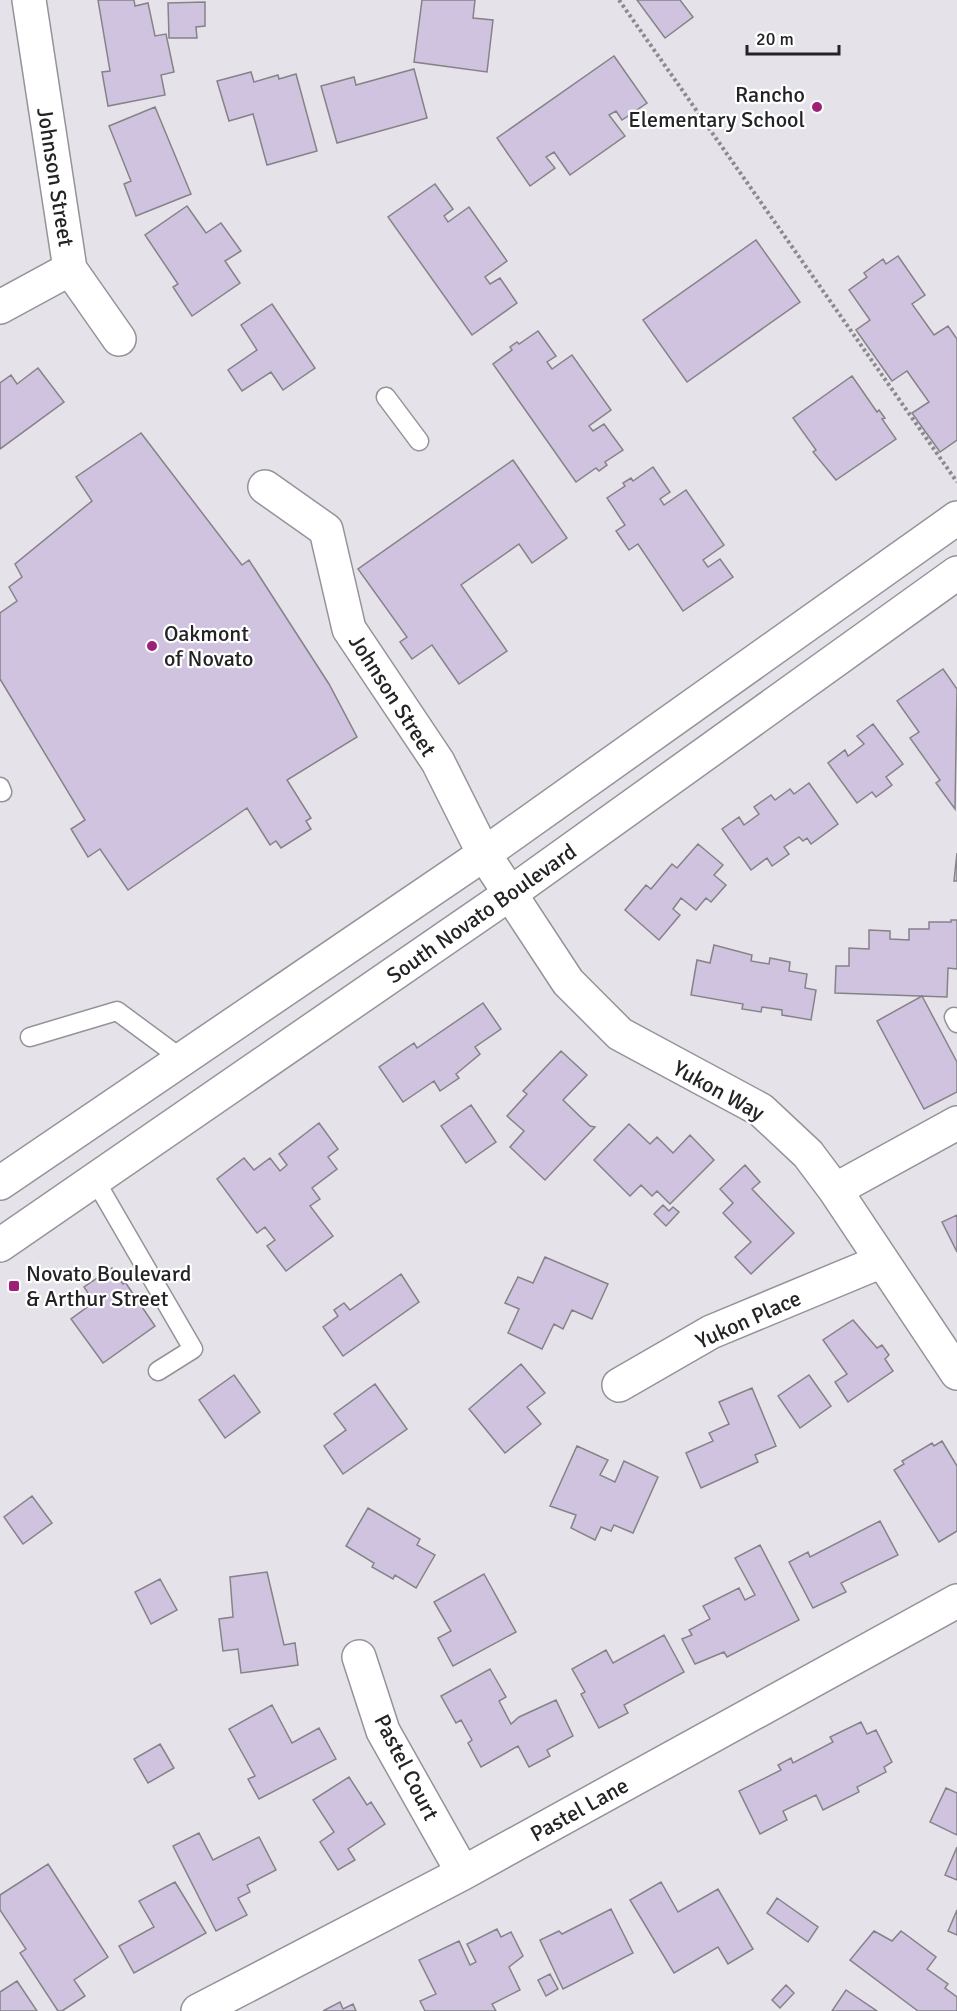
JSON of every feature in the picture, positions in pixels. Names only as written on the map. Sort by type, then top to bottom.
[{"type":"street","name":"Johnson Street","points":[[28,0],[70,269],[119,339]]},
{"type":"street","points":[[0,307],[70,269]]},
{"type":"street","name":"Johnson Street","points":[[265,487],[326,530],[349,629],[438,762],[484,854]]},
{"type":"street","name":"South Novato Boulevard","points":[[0,1183],[484,854],[957,518]]},
{"type":"street","name":"South Novato Boulevard","points":[[0,1245],[511,893],[957,573]]},
{"type":"street","name":"Yukon Way","points":[[484,854],[568,982],[620,1034],[761,1110],[808,1154],[835,1190],[957,1373]]},
{"type":"street","points":[[835,1190],[957,1123]]},
{"type":"street","name":"Yukon Place","points":[[619,1385],[711,1332],[882,1261]]},
{"type":"street","name":"Pastel Lane","points":[[198,2011],[463,1873],[957,1601]]},
{"type":"street","name":"Pastel Court","points":[[359,1657],[383,1731],[463,1873]]},
{"type":"lane","points":[[386,397],[419,441]]},
{"type":"lane","points":[[30,1037],[117,1011],[182,1059]]},
{"type":"lane","points":[[95,1180],[193,1349],[158,1371]]},
{"type":"path","points":[[619,0],[957,482]]},
{"type":"building","points":[[98,0],[134,0],[135,6],[148,3],[155,36],[166,34],[174,72],[161,75],[165,95],[108,106],[102,72],[110,71]]},
{"type":"building","points":[[422,0],[475,0],[473,18],[493,20],[487,72],[414,62]]},
{"type":"building","points":[[637,0],[680,0],[693,17],[665,38]]},
{"type":"building","points":[[205,2],[205,26],[196,27],[197,38],[169,38],[168,3]]},
{"type":"building","points":[[614,56],[647,103],[622,120],[616,111],[609,115],[625,136],[570,175],[554,152],[546,157],[555,168],[530,186],[497,138]]},
{"type":"building","points":[[414,69],[427,118],[337,143],[321,86],[354,77],[356,85]]},
{"type":"building","points":[[251,72],[254,82],[278,75],[279,79],[296,74],[317,151],[267,165],[253,114],[229,121],[217,81]]},
{"type":"building","points":[[155,107],[191,194],[136,216],[124,184],[131,181],[109,126]]},
{"type":"building","points":[[435,184],[453,209],[444,216],[448,222],[469,207],[507,261],[485,277],[490,284],[500,278],[517,303],[472,335],[388,217]]},
{"type":"building","points":[[187,206],[206,233],[221,223],[241,251],[225,261],[240,283],[192,316],[173,287],[178,284],[145,235]]},
{"type":"building","points":[[756,240],[800,302],[687,382],[643,320]]},
{"type":"building","points":[[898,256],[925,295],[912,304],[934,335],[948,326],[957,339],[957,440],[940,452],[912,413],[929,402],[907,371],[892,381],[856,330],[870,320],[849,290],[867,277],[864,273],[883,259],[886,264]]},
{"type":"building","points":[[272,304],[315,368],[283,390],[271,372],[242,391],[228,370],[257,350],[241,325]]},
{"type":"building","points":[[538,331],[556,356],[547,362],[552,369],[572,355],[611,410],[589,426],[593,431],[604,424],[623,450],[605,462],[607,465],[599,471],[596,468],[576,482],[493,364],[512,350],[510,347],[517,342],[519,344]]},
{"type":"building","points":[[38,368],[64,402],[0,449],[0,383],[11,375],[17,384]]},
{"type":"building","points":[[852,376],[877,412],[879,410],[885,418],[882,419],[896,439],[836,480],[813,452],[816,450],[793,418]]},
{"type":"building","name":"Oakmont of Novato","points":[[141,433],[242,565],[249,560],[329,684],[357,737],[287,780],[311,818],[306,821],[311,829],[281,848],[276,841],[270,845],[247,808],[128,890],[100,849],[88,857],[71,829],[85,820],[0,679],[0,613],[17,601],[9,587],[22,577],[15,564],[92,501],[76,477]]},
{"type":"building","points":[[513,460],[567,538],[532,563],[519,544],[461,585],[507,651],[459,684],[432,645],[412,659],[400,642],[407,637],[358,569]]},
{"type":"building","points":[[653,467],[670,492],[660,499],[664,505],[686,490],[724,545],[703,560],[708,567],[720,559],[733,577],[683,611],[638,544],[629,550],[616,531],[625,525],[607,498],[625,486],[623,483],[631,478],[633,481]]},
{"type":"building","points":[[943,669],[957,689],[955,809],[936,783],[940,780],[910,738],[919,732],[897,701]]},
{"type":"building","points":[[873,724],[903,764],[886,777],[892,785],[876,797],[872,792],[857,803],[828,763],[845,750],[848,756],[864,744],[857,736]]},
{"type":"building","points":[[809,783],[838,824],[811,844],[807,838],[803,841],[799,837],[784,847],[789,854],[772,866],[767,858],[751,870],[722,829],[739,817],[744,825],[759,814],[754,807],[771,795],[775,800],[790,789],[794,794]]},
{"type":"building","points":[[698,844],[723,865],[714,875],[726,885],[711,902],[706,898],[696,910],[681,898],[673,909],[680,915],[659,940],[625,910],[646,885],[651,889],[672,864],[677,868]]},
{"type":"building","points":[[957,853],[957,881],[954,881]]},
{"type":"building","points":[[951,920],[957,920],[957,969],[948,968],[947,997],[835,993],[836,966],[849,966],[849,948],[869,949],[869,930],[890,931],[890,939],[909,940],[909,929],[929,929],[929,922],[951,922]]},
{"type":"building","points":[[714,945],[752,955],[751,961],[769,964],[770,958],[790,962],[789,971],[807,974],[805,988],[816,990],[811,1020],[782,1015],[782,1010],[762,1007],[761,1012],[742,1009],[743,1004],[691,995],[697,960],[710,963]]},
{"type":"building","points":[[922,996],[957,1062],[957,1092],[924,1109],[877,1021]]},
{"type":"building","points":[[483,1003],[501,1029],[475,1047],[480,1054],[456,1074],[459,1078],[440,1091],[434,1081],[403,1102],[379,1067],[414,1043],[417,1048]]},
{"type":"building","points":[[561,1051],[587,1075],[563,1100],[590,1126],[595,1127],[545,1180],[510,1147],[524,1131],[507,1116],[527,1094],[523,1091]]},
{"type":"building","points":[[471,1105],[496,1142],[466,1163],[441,1126]]},
{"type":"building","points":[[319,1123],[338,1149],[328,1157],[337,1169],[312,1188],[320,1199],[310,1206],[333,1236],[286,1271],[267,1246],[275,1240],[265,1227],[257,1233],[217,1179],[244,1158],[254,1170],[270,1158],[280,1171],[287,1165],[279,1154]]},
{"type":"building","points":[[629,1124],[650,1144],[657,1137],[673,1153],[690,1135],[714,1160],[670,1204],[657,1191],[652,1196],[641,1185],[630,1196],[594,1160]]},
{"type":"building","points":[[745,1165],[760,1182],[752,1189],[794,1233],[751,1274],[735,1257],[751,1242],[723,1213],[733,1203],[720,1189]]},
{"type":"building","points":[[663,1205],[669,1211],[673,1207],[679,1212],[666,1226],[654,1214]]},
{"type":"building","points":[[957,1215],[957,1252],[942,1222]]},
{"type":"building","points":[[545,1257],[608,1284],[592,1319],[572,1310],[563,1329],[554,1324],[542,1349],[508,1333],[519,1309],[505,1303],[518,1277],[533,1283]]},
{"type":"building","points":[[112,1268],[123,1284],[125,1282],[155,1326],[103,1363],[71,1319],[94,1302],[84,1287]]},
{"type":"building","points":[[401,1274],[419,1302],[343,1356],[323,1327],[338,1316],[334,1310],[344,1303],[350,1310]]},
{"type":"building","points":[[853,1320],[877,1348],[882,1345],[889,1355],[885,1359],[893,1371],[848,1402],[835,1382],[847,1374],[823,1340]]},
{"type":"building","points":[[521,1364],[545,1393],[527,1407],[541,1424],[505,1453],[469,1409]]},
{"type":"building","points":[[234,1375],[260,1412],[225,1438],[199,1400]]},
{"type":"building","points":[[809,1375],[831,1406],[800,1428],[778,1396]]},
{"type":"building","points":[[375,1384],[407,1429],[343,1474],[324,1446],[346,1430],[334,1414]]},
{"type":"building","points":[[752,1388],[776,1446],[755,1455],[758,1462],[701,1488],[686,1453],[713,1441],[709,1433],[729,1424],[719,1402]]},
{"type":"building","points":[[942,1441],[957,1466],[957,1531],[939,1542],[894,1470],[904,1464],[902,1461],[932,1443],[934,1446]]},
{"type":"building","points":[[577,1446],[608,1460],[600,1475],[615,1482],[624,1461],[658,1477],[633,1533],[614,1525],[611,1531],[601,1527],[595,1540],[571,1528],[576,1515],[550,1506]]},
{"type":"building","points":[[32,1496],[52,1523],[23,1544],[4,1517]]},
{"type":"building","points":[[368,1508],[420,1539],[417,1545],[435,1555],[416,1588],[395,1575],[393,1579],[372,1567],[374,1563],[346,1546]]},
{"type":"building","points":[[880,1521],[898,1555],[841,1583],[846,1592],[813,1608],[789,1562],[808,1552],[810,1557]]},
{"type":"building","points":[[760,1545],[799,1620],[727,1657],[724,1652],[695,1664],[682,1639],[692,1635],[689,1630],[710,1619],[703,1606],[739,1588],[745,1600],[755,1595],[735,1558]]},
{"type":"building","points":[[267,1572],[284,1645],[295,1643],[298,1665],[241,1673],[238,1649],[223,1651],[219,1619],[233,1617],[230,1577]]},
{"type":"building","points":[[484,1574],[516,1632],[453,1666],[438,1638],[451,1631],[434,1602]]},
{"type":"building","points":[[160,1579],[177,1610],[151,1624],[135,1592]]},
{"type":"building","points":[[664,1635],[684,1672],[624,1705],[628,1713],[599,1728],[581,1694],[585,1692],[572,1669],[606,1650],[613,1663]]},
{"type":"building","points":[[490,1669],[506,1697],[499,1701],[511,1724],[519,1717],[556,1700],[573,1736],[547,1750],[550,1756],[529,1767],[518,1746],[481,1767],[468,1743],[472,1740],[461,1720],[456,1723],[441,1696]]},
{"type":"building","points":[[272,1705],[292,1743],[319,1728],[336,1759],[259,1799],[248,1779],[255,1776],[229,1729]]},
{"type":"building","points":[[861,1722],[867,1734],[876,1730],[892,1762],[884,1767],[886,1772],[857,1787],[859,1792],[823,1810],[816,1795],[783,1811],[787,1820],[760,1834],[739,1791],[781,1770],[778,1765],[791,1758],[793,1763],[833,1742],[830,1737]]},
{"type":"building","points":[[160,1744],[174,1768],[148,1783],[134,1759]]},
{"type":"building","points":[[349,1777],[367,1805],[371,1802],[385,1824],[348,1849],[355,1860],[338,1870],[320,1842],[334,1832],[313,1800]]},
{"type":"building","points":[[946,1788],[957,1793],[957,1835],[930,1822]]},
{"type":"building","points":[[199,1833],[213,1860],[259,1837],[276,1870],[247,1885],[250,1892],[238,1898],[247,1915],[216,1931],[173,1846]]},
{"type":"building","points":[[957,1847],[957,1880],[945,1875]]},
{"type":"building","points":[[48,1864],[108,1957],[74,1980],[85,1996],[62,2011],[58,2011],[20,1953],[26,1949],[0,1910],[0,1895]]},
{"type":"building","points":[[175,1882],[206,1933],[134,1973],[119,1946],[154,1927],[139,1901]]},
{"type":"building","points":[[661,1882],[678,1912],[718,1889],[753,1949],[728,1964],[718,1947],[674,1973],[630,1900]]},
{"type":"building","points":[[777,1898],[818,1927],[808,1942],[767,1913]]},
{"type":"building","points":[[611,1909],[633,1953],[563,1989],[540,1940],[559,1931],[562,1934]]},
{"type":"building","points":[[957,1910],[957,1935],[948,1931]]},
{"type":"building","points":[[497,1929],[501,1937],[511,1932],[523,1956],[509,1967],[520,1990],[492,2004],[496,2011],[425,2011],[420,2001],[436,1994],[419,1960],[459,1941],[470,1965],[476,1962],[467,1944]]},
{"type":"building","points":[[874,1931],[892,1941],[901,1931],[936,1957],[927,1969],[948,1984],[945,1988],[957,1997],[957,2011],[918,2011],[850,1960]]},
{"type":"building","points":[[550,1974],[558,1989],[546,1996],[538,1980]]},
{"type":"building","points":[[17,1981],[37,2011],[0,2011],[0,1992]]},
{"type":"building","points":[[786,1985],[794,1993],[780,2008],[772,2000]]},
{"type":"building","points":[[846,1990],[877,2011],[832,2011]]},
{"type":"building","points":[[340,2002],[343,2009],[353,2004],[356,2011],[323,2011]]},
{"type":"place","name":"Rancho Elementary School","points":[[817,107]]},
{"type":"place","name":"Oakmont of Novato","points":[[152,646]]},
{"type":"place","name":"Novato Boulevard & Arthur Street","points":[[14,1286]]}]
